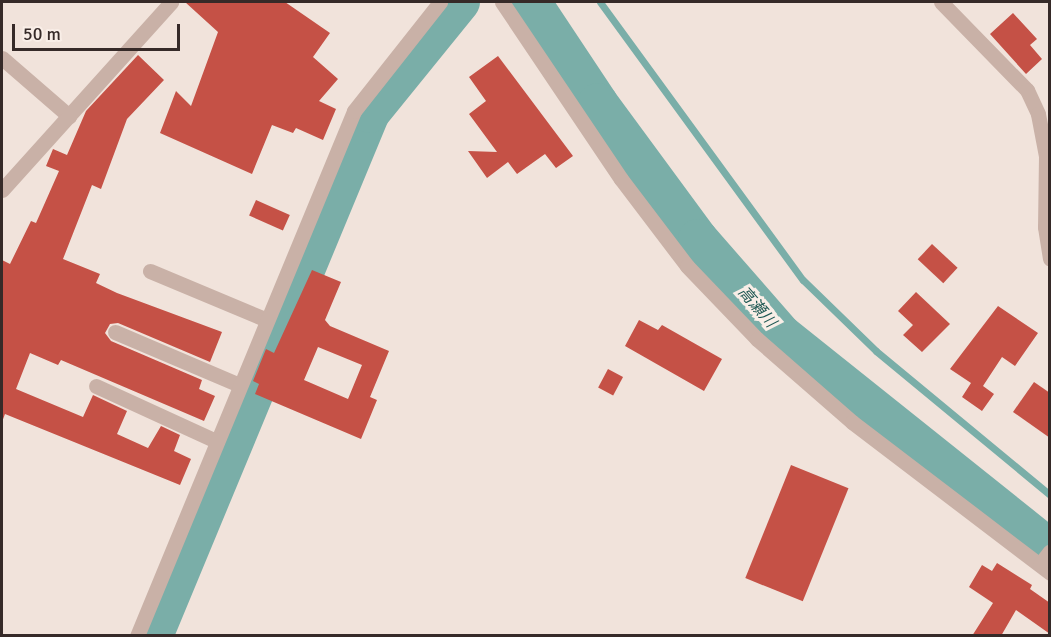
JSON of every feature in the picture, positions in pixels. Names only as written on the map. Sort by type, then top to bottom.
[{"type":"street","points":[[2,190],[171,2]]},
{"type":"street","points":[[137,636],[265,319],[354,111],[440,2]]},
{"type":"street","points":[[502,2],[621,179],[687,266],[757,339],[932,486],[1045,569],[1050,551]]},
{"type":"street","points":[[941,2],[1027,90],[1038,114],[1046,156],[1045,227],[1050,259]]},
{"type":"street","points":[[2,58],[69,116]]},
{"type":"street","points":[[150,271],[265,319]]},
{"type":"street","points":[[115,332],[238,385]]},
{"type":"street","points":[[96,386],[216,441]]},
{"type":"building","points":[[185,2],[285,2],[330,33],[313,57],[338,79],[319,101],[336,109],[323,140],[296,128],[293,133],[272,125],[252,174],[160,133],[176,91],[191,106],[218,32]]},
{"type":"building","points":[[1013,13],[1037,39],[1030,45],[1042,59],[1026,74],[990,34]]},
{"type":"building","points":[[138,55],[164,80],[127,119],[101,189],[92,185],[63,259],[100,274],[96,283],[117,293],[222,332],[210,362],[118,323],[110,324],[105,333],[111,341],[202,380],[199,389],[215,396],[204,421],[61,360],[58,365],[30,353],[16,389],[83,417],[93,395],[127,411],[117,434],[148,448],[161,426],[180,435],[174,451],[191,459],[180,485],[5,414],[2,422],[2,260],[10,264],[31,221],[36,223],[59,171],[46,166],[53,149],[67,155],[86,111]]},
{"type":"building","points":[[498,56],[573,156],[556,168],[545,154],[517,174],[508,162],[487,178],[468,151],[497,152],[469,114],[486,101],[469,77]]},
{"type":"building","points":[[256,200],[290,215],[283,231],[249,216]]},
{"type":"building","points":[[932,244],[958,268],[943,283],[918,259]]},
{"type":"building","points":[[312,270],[341,282],[325,320],[330,326],[389,351],[370,397],[377,400],[361,439],[255,394],[259,384],[253,381],[266,349],[274,353]],"holes":[[[318,347],[362,365],[348,399],[304,380]]]},
{"type":"building","points":[[916,292],[950,324],[922,352],[903,335],[913,325],[898,311]]},
{"type":"building","points":[[998,306],[1038,333],[1015,366],[1002,357],[983,386],[994,394],[982,411],[962,397],[971,383],[950,369]]},
{"type":"building","points":[[639,320],[658,330],[662,325],[722,359],[704,391],[625,346]]},
{"type":"building","points":[[608,369],[623,377],[613,396],[598,388]]},
{"type":"building","points":[[1034,382],[1050,393],[1050,438],[1013,412]]},
{"type":"building","points":[[791,465],[848,488],[803,601],[745,578]]},
{"type":"building","points":[[997,563],[1032,585],[1030,589],[1050,603],[1050,634],[1016,610],[1001,636],[972,636],[993,603],[969,587],[982,565],[992,571]]},
{"type":"waterway","points":[[153,636],[370,113],[460,2]]},
{"type":"waterway","name":"高瀬川","points":[[531,2],[598,103],[698,239],[782,335],[1050,549]]},
{"type":"waterway","points":[[600,2],[803,280],[876,351],[1050,495]]}]
